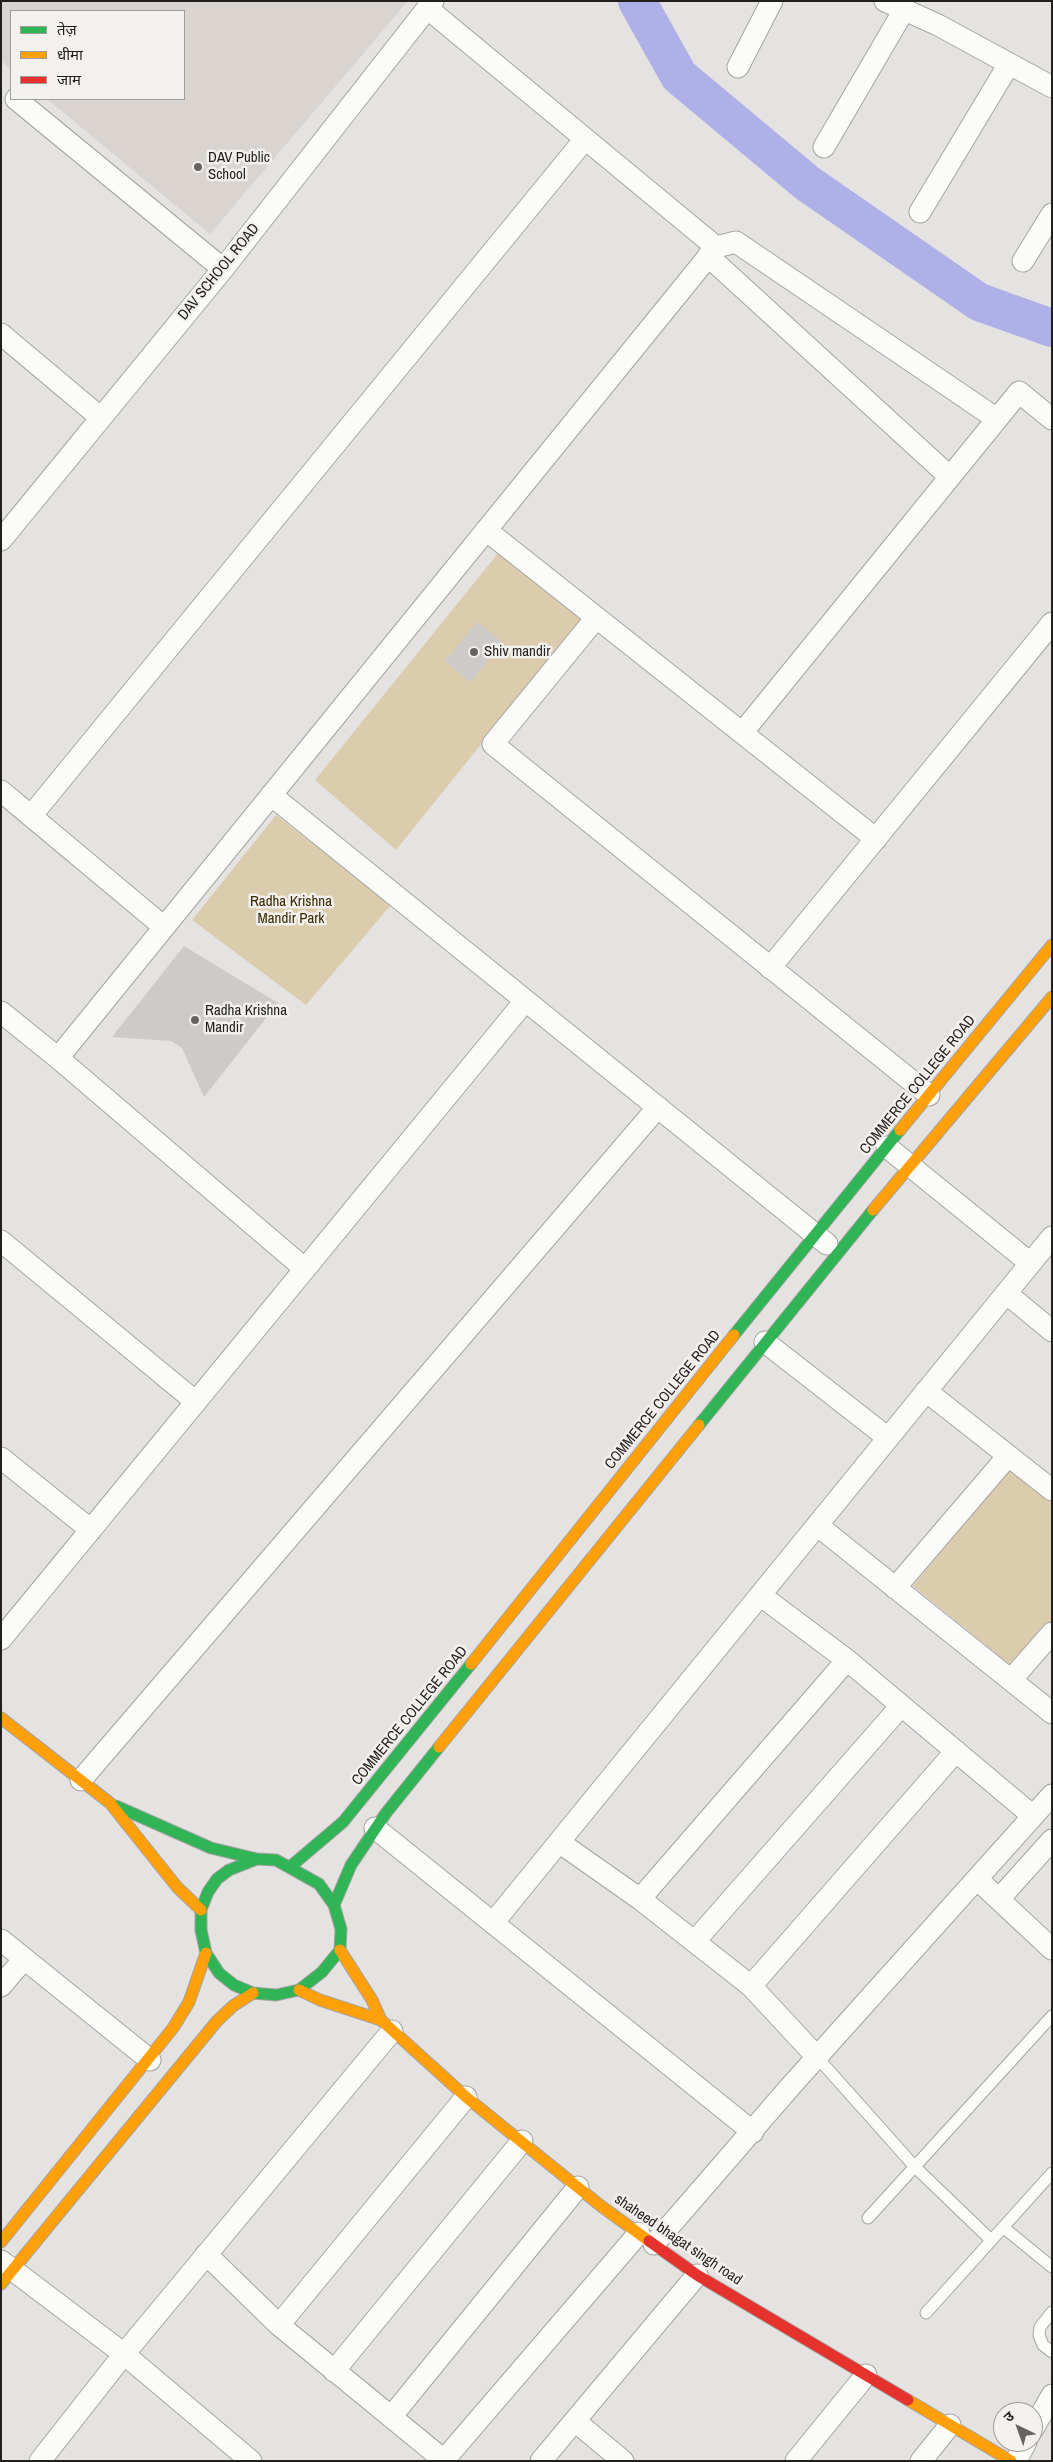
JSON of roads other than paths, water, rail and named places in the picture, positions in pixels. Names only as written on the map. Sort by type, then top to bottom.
[{"type":"street","points":[[738,67],[772,1]]},
{"type":"street","points":[[430,5],[586,139],[712,251],[950,477]]},
{"type":"street","name":"DAV SCHOOL ROAD","points":[[1,540],[223,269],[430,5]]},
{"type":"street","points":[[824,146],[895,5],[938,25],[1052,87]]},
{"type":"street","points":[[920,212],[1009,64]]},
{"type":"street","points":[[17,100],[223,269]]},
{"type":"street","points":[[31,816],[586,139]]},
{"type":"street","points":[[1023,262],[1052,214]]},
{"type":"street","points":[[58,1058],[712,251],[736,242],[997,419]]},
{"type":"street","points":[[1,334],[101,418]]},
{"type":"street","points":[[742,733],[1019,392],[1052,419]]},
{"type":"street","points":[[486,530],[876,839]]},
{"type":"street","points":[[596,618],[493,744],[929,1095]]},
{"type":"street","points":[[770,968],[1052,623]]},
{"type":"street","points":[[1,791],[164,927]]},
{"type":"street","points":[[271,795],[838,1252]]},
{"type":"street","name":"COMMERCE COLLEGE ROAD","points":[[290,1867],[343,1822],[376,1783],[815,1234],[1052,945]]},
{"type":"street","points":[[334,1905],[351,1865],[375,1828],[838,1252],[1052,996]]},
{"type":"street","points":[[1,1639],[525,1001]]},
{"type":"street","points":[[1,1012],[58,1058],[305,1269]]},
{"type":"street","points":[[80,1780],[658,1107]]},
{"type":"street","points":[[887,1147],[1030,1263]]},
{"type":"street","points":[[493,1923],[1052,1237]]},
{"type":"street","points":[[1,1242],[196,1402]]},
{"type":"street","points":[[1006,1293],[1052,1331]]},
{"type":"street","points":[[765,1342],[888,1438]]},
{"type":"street","points":[[926,1390],[1052,1490]]},
{"type":"street","points":[[895,1588],[1008,1456]]},
{"type":"street","points":[[1,1458],[91,1530]]},
{"type":"street","points":[[817,1525],[1052,1713]]},
{"type":"street","points":[[760,1595],[846,1660],[1033,1816]]},
{"type":"street","points":[[1011,1680],[1052,1633]]},
{"type":"street","points":[[640,1899],[846,1660]]},
{"type":"street","points":[[695,1941],[901,1706]]},
{"type":"street","points":[[1,1718],[110,1803],[205,1846],[257,1859],[276,1860],[319,1884],[334,1905],[341,1929],[340,1950],[386,2026]]},
{"type":"street","points":[[751,1986],[956,1751]]},
{"type":"street","points":[[206,2254],[279,2325],[445,2461],[646,2238],[753,2132],[817,2057],[1052,1795]]},
{"type":"street","points":[[110,1803],[177,1887],[201,1910]]},
{"type":"street","points":[[375,1828],[753,2132]]},
{"type":"street","points":[[999,1899],[1052,1840]]},
{"type":"street","points":[[559,1842],[640,1899],[751,1986],[817,2057]]},
{"type":"street","points":[[257,1859],[229,1870],[217,1879],[208,1892],[201,1910],[201,1930],[206,1953],[219,1972],[234,1985],[253,1993],[276,1995],[299,1990],[322,1972],[340,1950]]},
{"type":"street","points":[[977,1879],[1052,1949]]},
{"type":"street","points":[[1,1940],[150,2060]]},
{"type":"street","points":[[1,2242],[150,2060],[189,2002],[206,1953]]},
{"type":"street","points":[[1,1986],[24,1959]]},
{"type":"street","points":[[299,1990],[386,2026]]},
{"type":"street","points":[[251,2461],[124,2354],[5,2272],[217,2021],[232,2006],[253,1993]]},
{"type":"street","points":[[47,2458],[124,2354],[206,2254],[386,2026]]},
{"type":"street","name":"shaheed bhagat singh road","points":[[386,2026],[466,2097],[578,2187],[697,2275],[1011,2461]]},
{"type":"street","points":[[279,2325],[466,2097]]},
{"type":"street","points":[[334,2371],[522,2141]]},
{"type":"street","points":[[391,2417],[578,2187]]},
{"type":"street","points":[[541,2461],[697,2275]]},
{"type":"street","points":[[796,2461],[866,2375]]},
{"type":"street","points":[[1043,2411],[1052,2395]]},
{"type":"street","points":[[574,2421],[623,2461]]},
{"type":"street","points":[[921,2461],[950,2425]]},
{"type":"lane","points":[[868,2218],[1052,2016]]},
{"type":"lane","points":[[817,2057],[915,2167],[991,2240]]},
{"type":"lane","points":[[926,2313],[1052,2173]]},
{"type":"lane","points":[[1003,2227],[1052,2267]]},
{"type":"lane","points":[[1052,2312],[1040,2327],[1039,2335],[1043,2345],[1052,2352]]},
{"type":"waterway","points":[[637,1],[679,76],[807,183],[979,302],[1052,328]]},
{"type":"place","name":"DAV Public School","points":[[198,167]]},
{"type":"place","name":"Shiv mandir","points":[[474,652]]},
{"type":"place","name":"Radha Krishna Mandir","points":[[195,1020]]},
{"type":"park label","name":"Radha Krishna Mandir Park","points":[[291,910]]}]
